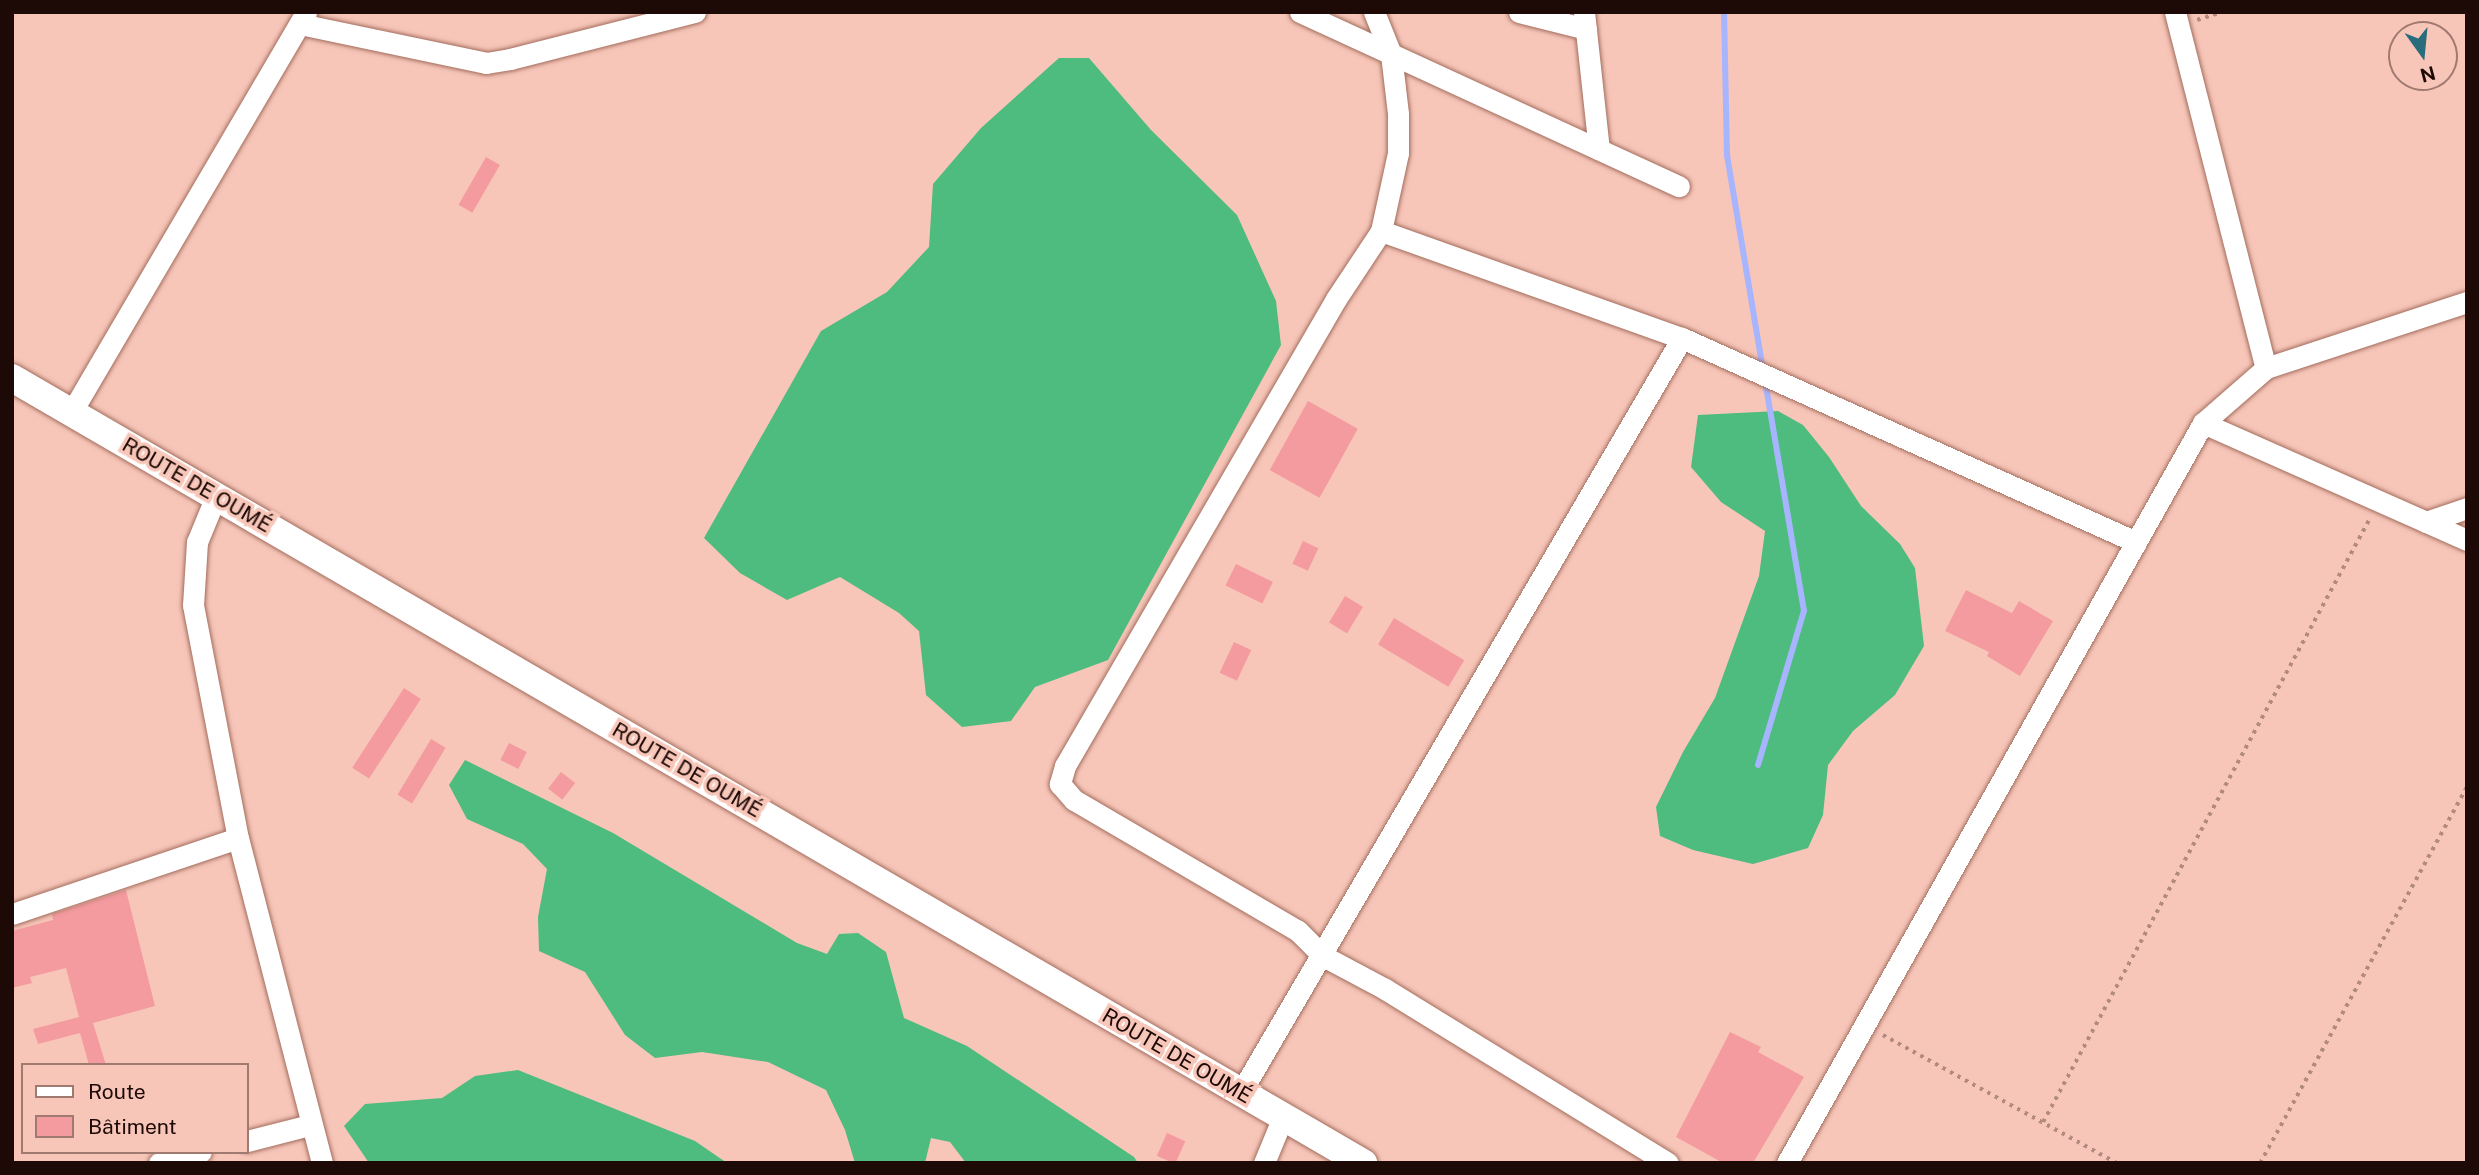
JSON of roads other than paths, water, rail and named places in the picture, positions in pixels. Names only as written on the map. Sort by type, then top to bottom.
[{"type":"main road","name":"ROUTE DE OUMÉ","points":[[12,378],[1363,1163]]},
{"type":"street","points":[[71,413],[303,18],[486,63],[510,60],[695,12]]},
{"type":"street","points":[[1300,12],[1679,186]]},
{"type":"street","points":[[1374,12],[1391,54],[1398,114],[1398,153],[1381,231],[1336,299],[1065,766],[1060,784],[1073,800],[1298,931],[1323,956],[1396,996],[1668,1163]]},
{"type":"street","points":[[1519,12],[1585,21],[1599,149]]},
{"type":"street","points":[[2175,12],[2266,368]]},
{"type":"street","points":[[1381,231],[1682,338],[2136,542]]},
{"type":"street","points":[[1787,1163],[2203,423],[2266,368],[2467,302]]},
{"type":"street","points":[[1241,1092],[1323,956],[1682,338]]},
{"type":"street","points":[[2203,423],[2467,540]]},
{"type":"street","points":[[216,496],[197,542],[193,604],[237,838],[322,1163]]},
{"type":"street","points":[[2426,522],[2467,508]]},
{"type":"street","points":[[12,914],[237,838]]},
{"type":"street","points":[[1264,1163],[1283,1117]]},
{"type":"street","points":[[248,1141],[310,1125]]},
{"type":"street","points":[[159,1163],[193,1154]]},
{"type":"waterway","points":[[1724,12],[1727,155],[1763,371]]},
{"type":"waterway","points":[[1758,765],[1804,611],[1765,381]]}]
